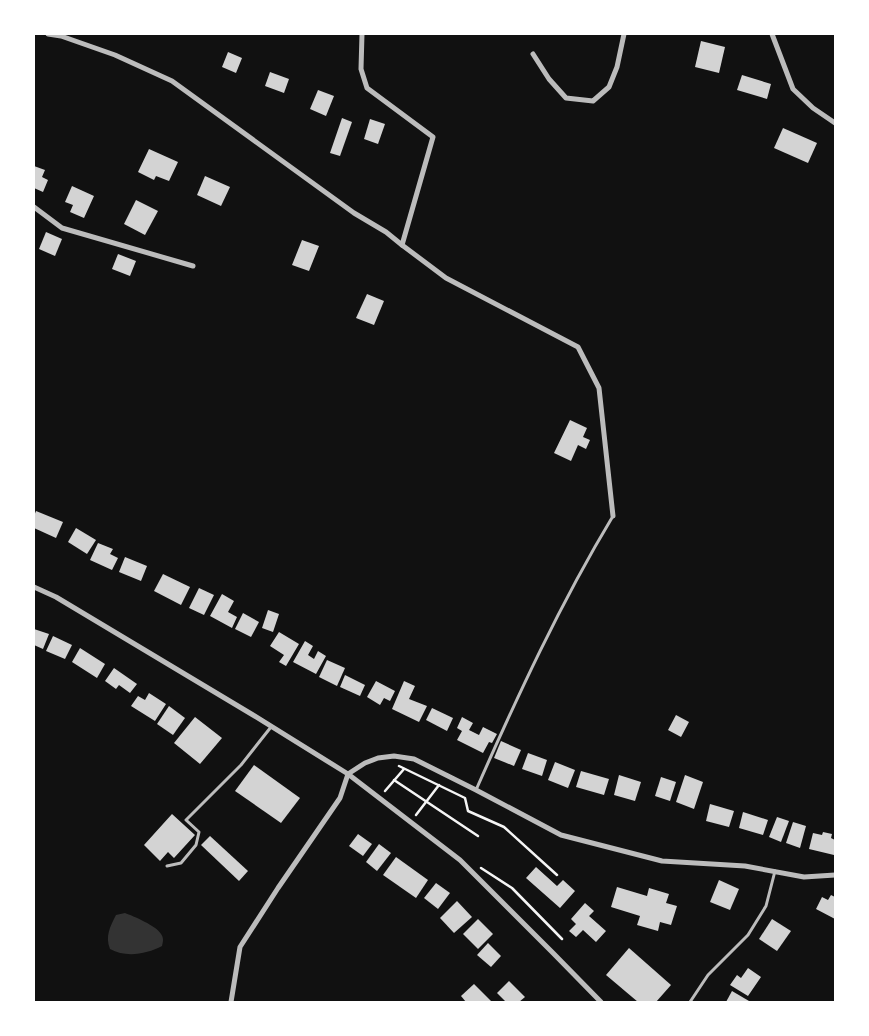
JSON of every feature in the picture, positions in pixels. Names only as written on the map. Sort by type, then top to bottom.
[{"type":"street","points":[[48,34],[61,36],[115,55],[172,81],[354,213],[386,232],[446,278],[578,347],[599,388],[613,516]]},
{"type":"street","points":[[362,34],[362,69],[367,88],[433,137],[402,246]]},
{"type":"street","points":[[533,54],[549,79],[566,98],[593,101],[609,88],[617,67],[624,34]]},
{"type":"street","points":[[772,34],[793,88],[813,108],[835,123]]},
{"type":"street","points":[[34,208],[62,228],[193,266]]},
{"type":"street","points":[[34,587],[56,597],[348,774],[460,860],[601,1002]]},
{"type":"street","points":[[231,1002],[240,947],[340,798],[348,774],[365,763],[378,758],[394,756],[414,759],[561,835],[662,861],[746,866],[804,877],[835,875]]},
{"type":"lane","points":[[476,790],[517,698],[590,553],[613,516]]},
{"type":"lane","points":[[167,866],[180,863],[196,845],[199,832],[186,820],[241,765],[271,726]]},
{"type":"lane","points":[[690,1002],[708,975],[748,935],[766,906],[775,871]]},
{"type":"path","points":[[397,766],[465,798],[468,811],[504,827],[557,874]]},
{"type":"path","points":[[379,786],[385,791],[404,769]]},
{"type":"path","points":[[394,780],[478,836]]},
{"type":"path","points":[[422,820],[416,815],[439,785]]},
{"type":"path","points":[[476,864],[512,888],[562,939]]},
{"type":"shaded area","points":[[125,913],[159,931],[163,938],[162,946],[136,954],[116,952],[110,949],[108,936],[112,924],[116,915]]},
{"type":"building","points":[[701,41],[725,47],[719,73],[695,67]]},
{"type":"building","points":[[228,52],[242,58],[236,73],[222,67]]},
{"type":"building","points":[[270,72],[289,79],[284,93],[265,86]]},
{"type":"building","points":[[742,75],[771,84],[767,99],[737,90]]},
{"type":"building","points":[[318,90],[334,96],[326,116],[310,109]]},
{"type":"building","points":[[342,118],[352,122],[340,156],[330,153]]},
{"type":"building","points":[[370,119],[385,124],[378,144],[364,139]]},
{"type":"building","points":[[783,128],[817,143],[808,163],[774,148]]},
{"type":"building","points":[[149,149],[178,162],[169,181],[156,176],[154,180],[138,172]]},
{"type":"building","points":[[34,166],[45,170],[42,177],[48,180],[43,192],[34,188]]},
{"type":"building","points":[[205,176],[230,187],[221,206],[197,195]]},
{"type":"building","points":[[72,186],[94,196],[84,218],[70,212],[73,205],[65,202]]},
{"type":"building","points":[[136,200],[158,211],[145,235],[124,224]]},
{"type":"building","points":[[46,232],[62,239],[55,256],[39,249]]},
{"type":"building","points":[[302,240],[319,246],[309,271],[292,265]]},
{"type":"building","points":[[118,254],[136,261],[130,276],[112,269]]},
{"type":"building","points":[[367,294],[384,301],[374,325],[356,318]]},
{"type":"building","points":[[570,420],[587,428],[583,437],[590,440],[586,449],[578,445],[571,461],[554,453]]},
{"type":"building","points":[[36,511],[63,522],[56,538],[34,528]]},
{"type":"building","points":[[76,528],[96,540],[87,554],[68,542]]},
{"type":"building","points":[[98,543],[113,549],[110,554],[118,558],[112,570],[90,560]]},
{"type":"building","points":[[125,557],[147,566],[141,581],[119,572]]},
{"type":"building","points":[[163,574],[190,587],[181,605],[154,591]]},
{"type":"building","points":[[199,588],[214,595],[204,615],[189,608]]},
{"type":"building","points":[[222,594],[234,601],[228,612],[237,617],[232,628],[210,616]]},
{"type":"building","points":[[268,610],[279,614],[273,632],[262,628]]},
{"type":"building","points":[[243,613],[259,622],[251,637],[235,629]]},
{"type":"building","points":[[34,629],[49,634],[43,649],[34,645]]},
{"type":"building","points":[[279,632],[299,644],[286,666],[279,662],[284,655],[270,646]]},
{"type":"building","points":[[53,636],[72,645],[65,659],[46,651]]},
{"type":"building","points":[[305,641],[313,646],[308,655],[314,659],[318,651],[326,656],[316,674],[293,662]]},
{"type":"building","points":[[80,648],[105,664],[97,678],[72,662]]},
{"type":"building","points":[[327,660],[345,668],[337,686],[319,677]]},
{"type":"building","points":[[114,668],[137,684],[130,693],[119,685],[116,689],[105,681]]},
{"type":"building","points":[[345,675],[365,685],[360,696],[340,687]]},
{"type":"building","points":[[376,681],[395,691],[390,701],[384,698],[380,705],[367,697]]},
{"type":"building","points":[[404,681],[415,686],[409,699],[427,706],[419,722],[392,709]]},
{"type":"building","points":[[149,693],[166,704],[155,721],[131,706],[138,696],[145,700]]},
{"type":"building","points":[[169,706],[185,718],[173,735],[157,724]]},
{"type":"building","points":[[432,708],[453,718],[447,731],[426,720]]},
{"type":"building","points":[[676,715],[689,722],[681,737],[668,730]]},
{"type":"building","points":[[195,717],[222,738],[200,764],[174,743]]},
{"type":"building","points":[[462,717],[473,723],[469,730],[479,735],[483,727],[497,734],[492,743],[489,742],[483,753],[457,740],[462,731],[457,728]]},
{"type":"building","points":[[501,741],[521,750],[514,766],[494,758]]},
{"type":"building","points":[[528,753],[547,760],[542,776],[522,769]]},
{"type":"building","points":[[555,762],[575,770],[568,788],[548,780]]},
{"type":"building","points":[[254,765],[300,798],[281,823],[235,791]]},
{"type":"building","points":[[581,771],[609,779],[604,795],[576,787]]},
{"type":"building","points":[[619,775],[641,782],[635,801],[614,795]]},
{"type":"building","points":[[685,775],[703,782],[694,809],[676,802]]},
{"type":"building","points":[[661,777],[676,782],[670,801],[655,796]]},
{"type":"building","points":[[710,804],[734,811],[729,827],[706,821]]},
{"type":"building","points":[[743,812],[768,820],[763,835],[739,828]]},
{"type":"building","points":[[172,814],[195,835],[174,858],[168,852],[160,861],[144,845]]},
{"type":"building","points":[[777,817],[789,821],[781,842],[769,837]]},
{"type":"building","points":[[793,822],[806,826],[800,848],[786,843]]},
{"type":"building","points":[[823,832],[832,834],[831,838],[835,840],[834,855],[809,849],[813,833],[822,835]]},
{"type":"building","points":[[358,834],[372,844],[363,856],[349,846]]},
{"type":"building","points":[[210,836],[248,871],[239,881],[201,845]]},
{"type":"building","points":[[379,844],[391,853],[377,871],[366,862]]},
{"type":"building","points":[[396,857],[428,880],[416,898],[383,875]]},
{"type":"building","points":[[536,867],[557,886],[563,880],[575,891],[560,908],[526,878]]},
{"type":"building","points":[[719,880],[739,889],[730,910],[710,902]]},
{"type":"building","points":[[436,883],[450,893],[438,909],[424,898]]},
{"type":"building","points":[[617,887],[647,896],[649,888],[669,894],[666,903],[677,906],[671,925],[660,922],[658,931],[637,925],[640,916],[611,907]]},
{"type":"building","points":[[831,895],[835,897],[835,919],[816,909],[822,897],[828,900]]},
{"type":"building","points":[[457,901],[472,917],[454,933],[440,918]]},
{"type":"building","points":[[585,903],[594,911],[589,916],[606,931],[596,942],[583,930],[576,937],[569,931],[576,924],[571,919]]},
{"type":"building","points":[[478,919],[493,934],[478,949],[463,934]]},
{"type":"building","points":[[772,919],[791,931],[777,951],[759,939]]},
{"type":"building","points":[[488,943],[501,956],[491,967],[477,955]]},
{"type":"building","points":[[629,948],[671,985],[656,1002],[638,1002],[606,975]]},
{"type":"building","points":[[748,968],[761,977],[748,996],[730,985],[737,975],[741,978]]},
{"type":"building","points":[[509,981],[525,997],[519,1002],[506,1002],[497,993]]},
{"type":"building","points":[[474,984],[490,1002],[466,1002],[461,996]]},
{"type":"building","points":[[732,991],[749,1001],[726,1002]]}]
